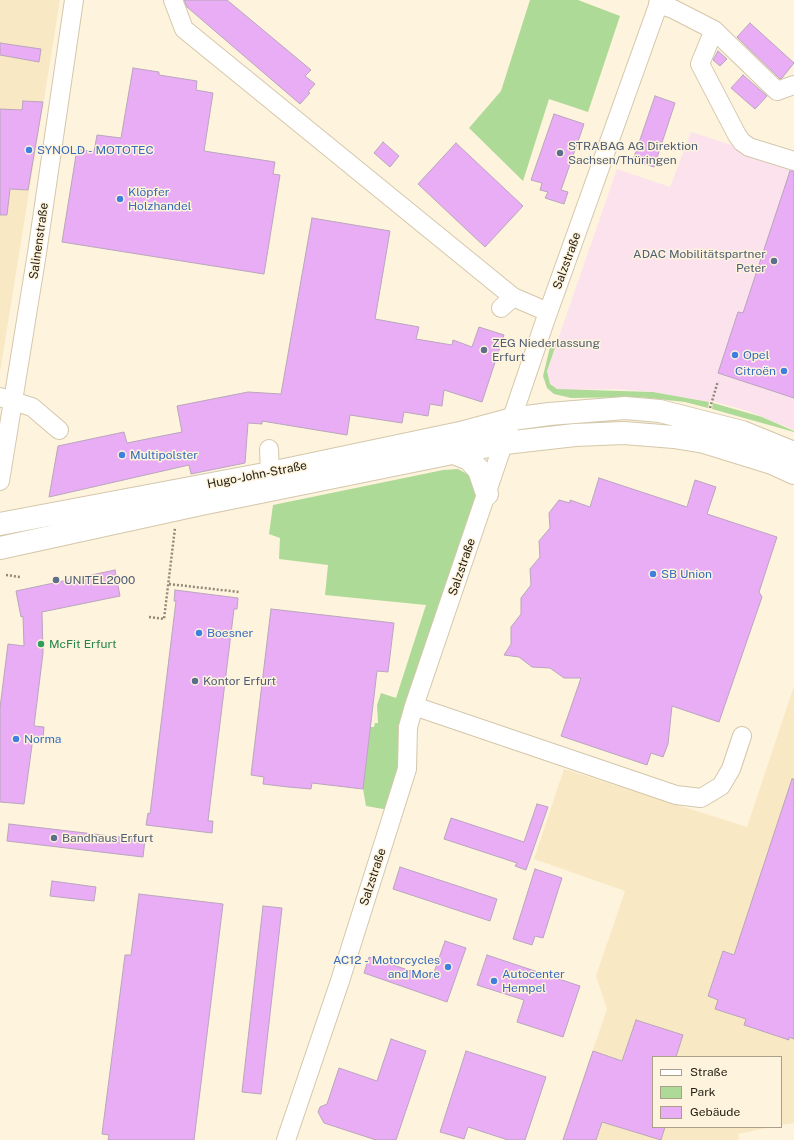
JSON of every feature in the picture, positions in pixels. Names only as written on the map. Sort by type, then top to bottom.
[{"type":"main road","name":"Hugo-John-Straße","points":[[0,524],[270,474],[512,419],[549,414],[625,408],[660,411],[742,432],[794,453]]},
{"type":"main road","name":"Hugo-John-Straße","points":[[0,548],[201,504],[454,453],[505,443],[574,435],[624,433],[674,437],[704,442],[772,463],[794,473]]},
{"type":"main road","points":[[454,453],[469,459],[479,470],[487,494]]},
{"type":"street","name":"Salinenstraße","points":[[0,482],[7,399],[37,253],[74,0]]},
{"type":"street","points":[[172,0],[184,29],[476,267],[507,302],[548,312]]},
{"type":"street","points":[[659,2],[714,30],[777,91],[794,85]]},
{"type":"street","name":"Salzstraße","points":[[286,1140],[344,982],[407,769],[408,727],[414,706],[505,443],[548,312],[659,2]]},
{"type":"street","points":[[714,30],[700,64],[737,135],[742,142],[749,147],[794,161]]},
{"type":"street","points":[[7,399],[32,407],[59,430]]},
{"type":"street","points":[[270,449],[270,474]]},
{"type":"street","points":[[414,706],[676,795],[701,798],[721,786],[730,769],[742,736]]},
{"type":"path","points":[[709,410],[718,381]]},
{"type":"path","points":[[150,617],[164,619],[175,527]]},
{"type":"path","points":[[6,575],[20,576]]},
{"type":"path","points":[[169,584],[239,592]]},
{"type":"shaded area","points":[[0,0],[60,0],[0,372]]},
{"type":"shaded area","points":[[691,132],[794,165],[794,430],[748,411],[712,401],[709,402],[653,392],[614,389],[564,390],[557,389],[550,384],[547,371],[617,169],[670,187]]},
{"type":"shaded area","points":[[794,686],[794,1123],[782,1125],[782,1056],[652,1056],[652,1128],[767,1128],[738,1134],[739,1140],[562,1140],[607,1009],[596,976],[625,891],[534,859],[564,769],[747,827]]},
{"type":"green space","points":[[530,0],[578,0],[620,16],[588,112],[549,99],[523,181],[469,128],[501,91]]},
{"type":"green space","points":[[557,342],[547,371],[550,384],[557,389],[653,392],[709,402],[708,408],[685,402],[639,397],[571,398],[554,394],[547,388],[543,376],[550,347]]},
{"type":"green space","points":[[713,403],[762,417],[794,432],[712,409]]},
{"type":"green space","points":[[458,469],[469,475],[479,493],[403,752],[389,810],[366,806],[363,789],[370,727],[374,727],[375,723],[378,723],[377,705],[381,693],[396,698],[426,605],[325,595],[328,565],[279,559],[280,538],[269,534],[273,505],[443,470]]},
{"type":"building","points":[[184,0],[227,0],[311,70],[305,76],[315,84],[308,92],[310,93],[300,104],[187,7]]},
{"type":"building","points":[[750,23],[794,63],[782,78],[780,79],[737,37]]},
{"type":"building","points":[[0,43],[41,49],[39,62],[0,55]]},
{"type":"building","points":[[718,51],[727,59],[720,66],[713,60]]},
{"type":"building","points":[[133,68],[159,72],[159,75],[197,81],[196,90],[213,93],[204,151],[275,162],[273,174],[280,175],[264,274],[62,242],[77,149],[94,152],[97,135],[121,138]]},
{"type":"building","points":[[743,75],[767,96],[755,109],[731,88]]},
{"type":"building","points":[[655,96],[675,103],[654,167],[633,160]]},
{"type":"building","points":[[23,101],[43,102],[28,190],[10,189],[7,215],[0,215],[0,109],[22,110]]},
{"type":"building","points":[[554,114],[584,124],[561,190],[568,192],[564,204],[545,198],[548,192],[540,190],[542,183],[531,180]]},
{"type":"building","points":[[383,142],[399,156],[390,167],[374,153]]},
{"type":"building","points":[[456,143],[523,206],[485,247],[418,184]]},
{"type":"building","points":[[790,171],[794,171],[794,398],[718,373],[738,312],[743,313]]},
{"type":"building","points":[[312,218],[390,231],[375,319],[419,327],[416,339],[452,345],[453,340],[472,347],[479,327],[504,335],[482,402],[444,390],[442,406],[430,404],[428,416],[404,412],[402,423],[350,415],[347,435],[262,421],[262,424],[248,423],[245,463],[191,474],[189,465],[49,497],[58,446],[124,432],[127,443],[182,432],[177,406],[248,392],[281,394]]},
{"type":"building","points":[[599,478],[687,507],[695,480],[716,487],[707,514],[777,537],[759,592],[762,597],[719,722],[672,706],[668,744],[663,757],[651,753],[647,765],[561,736],[581,678],[564,678],[550,668],[532,667],[519,657],[504,655],[511,644],[511,627],[521,614],[521,598],[531,585],[530,569],[540,557],[539,541],[550,528],[549,513],[559,500],[570,503],[570,500],[590,507]]},
{"type":"building","points":[[115,570],[120,596],[42,612],[43,653],[34,726],[44,727],[43,739],[33,738],[24,804],[0,802],[0,708],[8,644],[24,646],[23,616],[21,617],[16,591]]},
{"type":"building","points":[[175,590],[238,598],[237,609],[234,609],[208,821],[213,821],[212,833],[146,825],[148,813],[150,814],[176,601],[174,601]]},
{"type":"building","points":[[271,609],[394,623],[388,672],[377,671],[363,789],[312,783],[311,789],[263,784],[264,777],[251,775]]},
{"type":"building","points":[[792,779],[794,779],[794,1039],[789,1037],[789,1040],[744,1025],[746,1019],[715,1009],[718,1000],[708,996],[723,951],[734,955]]},
{"type":"building","points":[[537,804],[548,807],[526,870],[515,866],[517,863],[444,839],[451,818],[524,842]]},
{"type":"building","points":[[9,824],[145,840],[143,857],[7,841]]},
{"type":"building","points":[[400,867],[497,899],[490,921],[393,889]]},
{"type":"building","points":[[535,869],[562,878],[543,938],[535,936],[532,945],[513,939]]},
{"type":"building","points":[[52,881],[96,887],[94,901],[50,896]]},
{"type":"building","points":[[139,894],[223,904],[194,1140],[108,1140],[109,1135],[102,1134],[125,955],[131,955]]},
{"type":"building","points":[[263,906],[282,908],[261,1094],[242,1092]]},
{"type":"building","points":[[445,941],[466,948],[447,1002],[364,973],[369,957],[432,978]]},
{"type":"building","points":[[487,955],[580,986],[563,1037],[517,1022],[524,1000],[477,985]]},
{"type":"building","points":[[636,1020],[683,1035],[676,1056],[652,1056],[652,1128],[665,1128],[661,1140],[602,1122],[596,1140],[563,1140],[593,1051],[622,1061]]},
{"type":"building","points":[[391,1039],[426,1051],[396,1140],[376,1140],[324,1123],[318,1112],[320,1107],[327,1104],[339,1068],[377,1081]]},
{"type":"building","points":[[466,1051],[546,1077],[525,1140],[508,1140],[468,1127],[464,1139],[440,1132]]},
{"type":"place","name":"SYNOLD - MOTOTEC","points":[[29,150]]},
{"type":"place","name":"STRABAG AG Direktion Sachsen/Thüringen","points":[[560,153]]},
{"type":"place","name":"Klöpfer Holzhandel","points":[[120,199]]},
{"type":"place","name":"ADAC Mobilitätspartner Peter","points":[[774,261]]},
{"type":"place","name":"ZEG Niederlassung Erfurt","points":[[484,350]]},
{"type":"place","name":"Opel","points":[[735,355]]},
{"type":"place","name":"Citroën","points":[[784,371]]},
{"type":"place","name":"Multipolster","points":[[122,455]]},
{"type":"place","name":"SB Union","points":[[653,574]]},
{"type":"place","name":"UNITEL2000","points":[[56,580]]},
{"type":"place","name":"Boesner","points":[[199,633]]},
{"type":"place","name":"McFit Erfurt","points":[[41,644]]},
{"type":"place","name":"Kontor Erfurt","points":[[195,681]]},
{"type":"place","name":"Norma","points":[[16,739]]},
{"type":"place","name":"Bandhaus Erfurt","points":[[54,838]]},
{"type":"place","name":"AC12 - Motorcycles and More","points":[[448,967]]},
{"type":"place","name":"Autocenter Hempel","points":[[494,981]]}]
